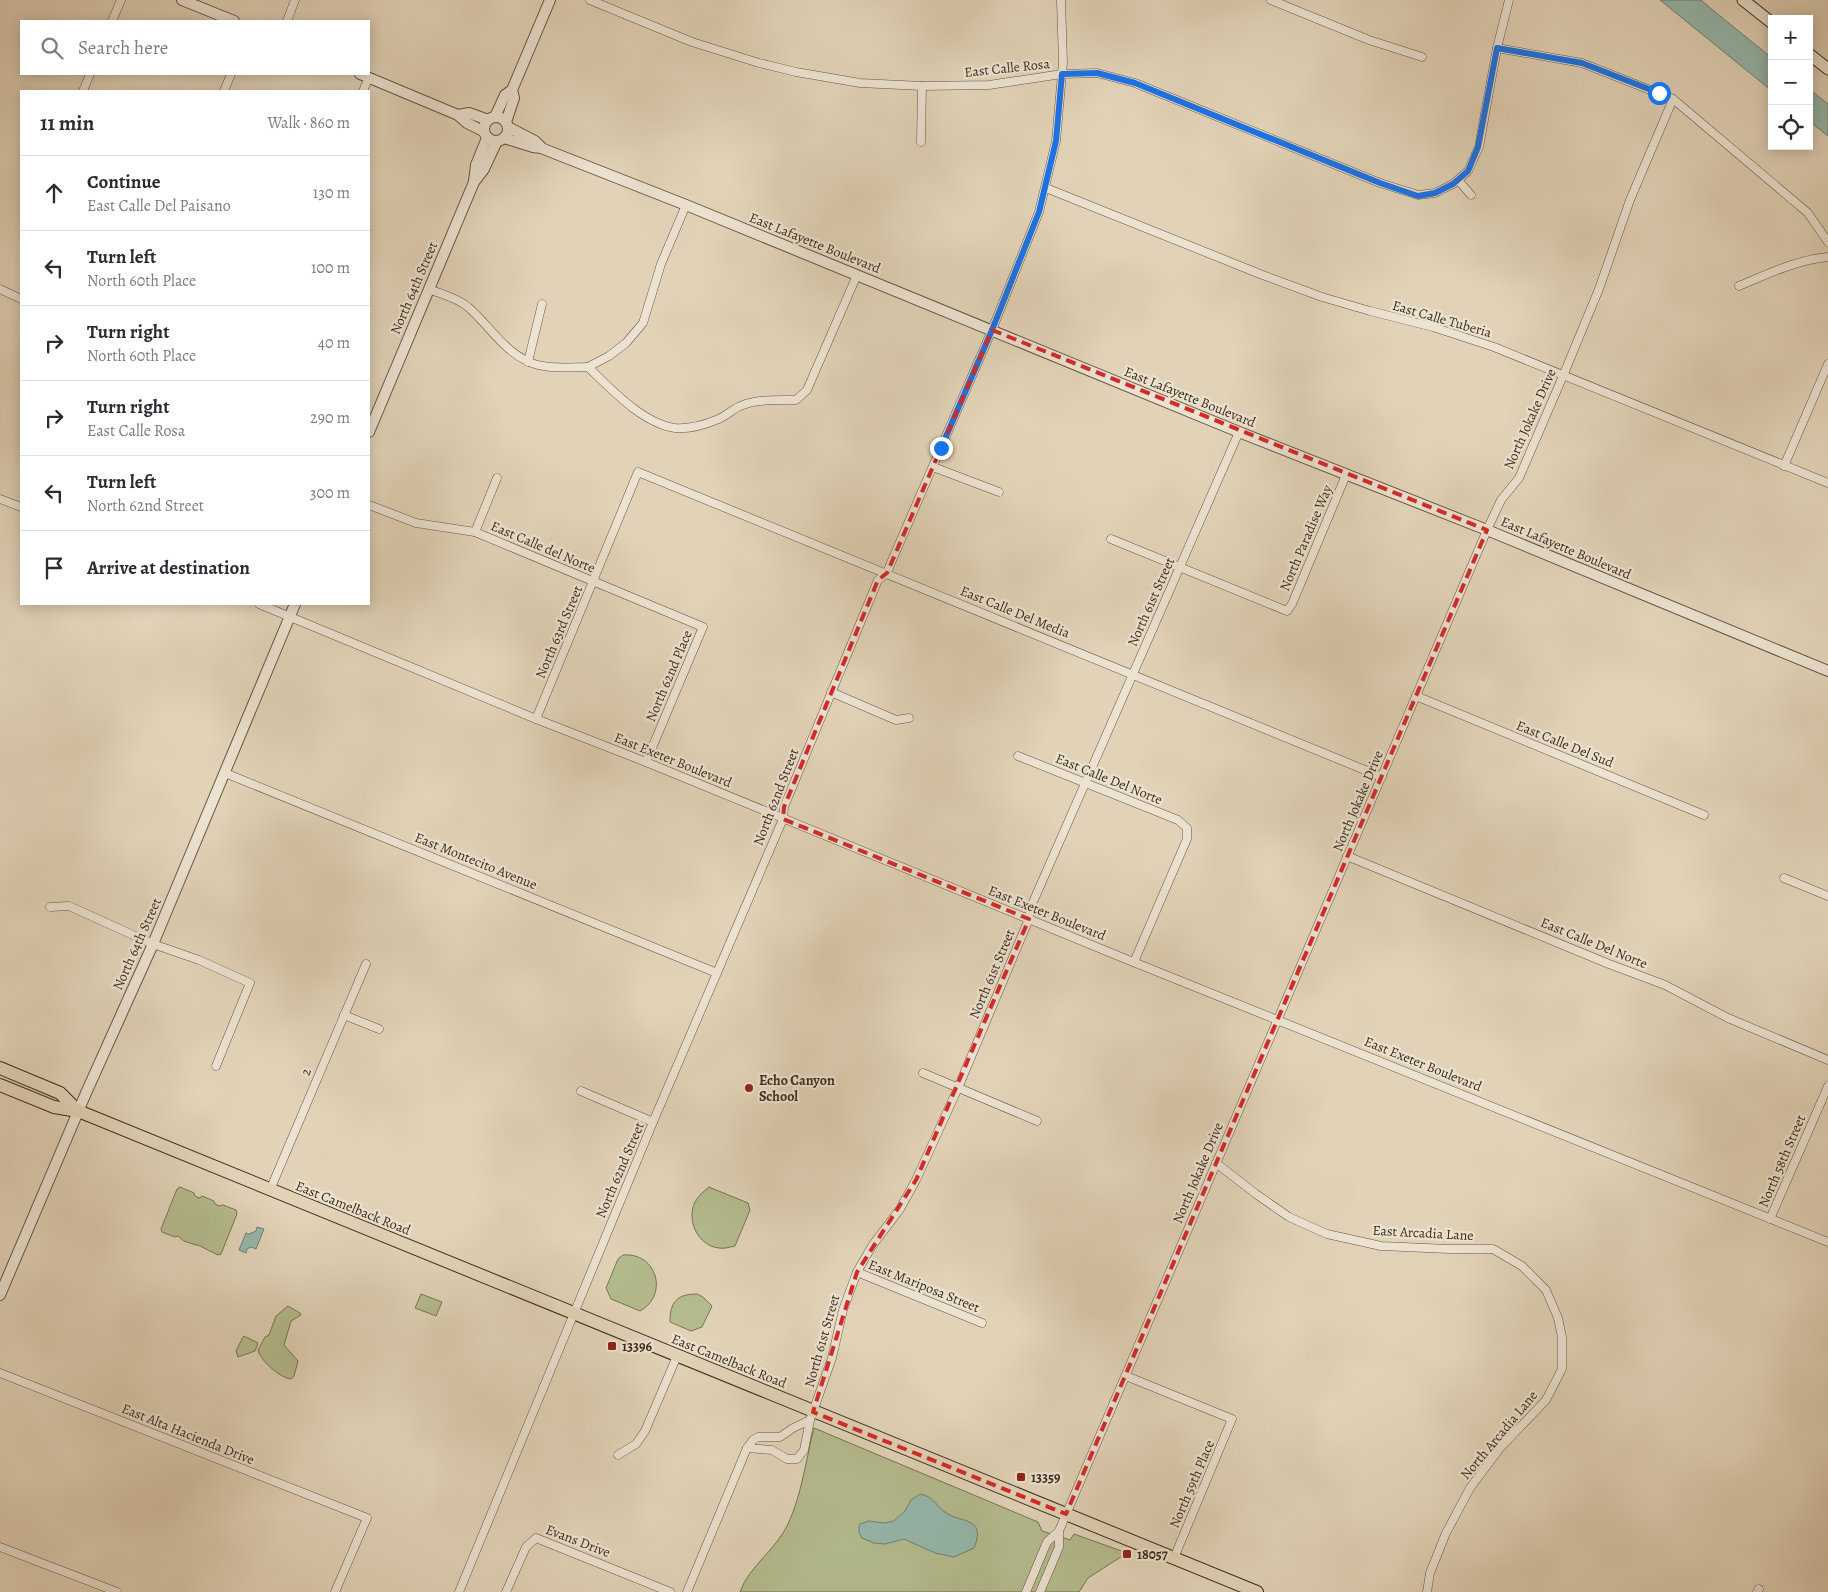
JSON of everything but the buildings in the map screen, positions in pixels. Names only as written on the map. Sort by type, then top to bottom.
[{"type":"main road","points":[[1743,0],[1768,20]]},
{"type":"main road","points":[[1813,57],[1828,69]]},
{"type":"main road","name":"East Camelback Road","points":[[0,1068],[60,1093],[78,1111]]},
{"type":"main road","name":"East Camelback Road","points":[[0,1085],[54,1107],[78,1111],[678,1356],[812,1416],[1066,1514],[1257,1592]]},
{"type":"street","points":[[112,20],[121,0]]},
{"type":"street","points":[[182,0],[232,20]]},
{"type":"street","points":[[287,20],[295,0]]},
{"type":"street","points":[[512,90],[514,98],[506,135],[493,137],[484,125],[492,118],[505,95],[512,90],[550,0]]},
{"type":"street","name":"East Calle Rosa","points":[[590,0],[692,42],[758,63],[796,72],[860,83],[922,86],[989,85],[1062,74],[1097,73],[1135,83],[1380,183],[1418,196],[1435,193],[1458,180]]},
{"type":"street","name":"North 62nd Street","points":[[459,1592],[653,1122],[783,819],[784,806],[878,580],[886,574],[992,330],[1030,236],[1046,188],[1056,141],[1062,74],[1061,0]]},
{"type":"street","points":[[1272,0],[1369,40],[1422,57]]},
{"type":"street","points":[[1471,195],[1458,180],[1468,171],[1478,147],[1497,48],[1509,0]]},
{"type":"street","points":[[1497,48],[1582,63],[1674,99],[1808,213],[1828,242]]},
{"type":"street","points":[[83,90],[90,75]]},
{"type":"street","points":[[224,90],[231,75]]},
{"type":"street","points":[[363,90],[365,76]]},
{"type":"street","name":"East Lafayette Boulevard","points":[[365,76],[458,115],[467,124],[493,137],[541,148],[686,205],[1239,432],[1487,530],[1828,671]]},
{"type":"street","points":[[921,142],[922,86]]},
{"type":"street","name":"North Jokake Drive","points":[[1059,1531],[1487,530],[1501,500],[1519,478],[1563,376],[1599,289],[1630,200],[1674,99]]},
{"type":"street","name":"East Lafayette Boulevard","points":[[458,115],[469,114],[492,118]]},
{"type":"street","points":[[492,118],[501,118],[507,125]]},
{"type":"street","name":"East Lafayette Boulevard","points":[[507,125],[535,141],[541,148]]},
{"type":"street","name":"North 64th Street","points":[[370,430],[474,182],[484,169],[493,137]]},
{"type":"street","name":"East Calle Tuberia","points":[[1046,188],[1251,270],[1322,296],[1370,311],[1433,327],[1494,347],[1828,483]]},
{"type":"street","points":[[429,289],[466,305],[484,322],[506,348],[528,362],[548,366],[588,367],[609,356],[626,343],[643,323],[661,264],[686,205]]},
{"type":"street","points":[[1739,286],[1811,258],[1828,257]]},
{"type":"street","points":[[588,367],[620,398],[650,418],[675,428],[694,427],[718,420],[741,405],[770,400],[796,400],[807,390],[857,275]]},
{"type":"street","points":[[0,289],[20,299]]},
{"type":"street","points":[[528,362],[542,304]]},
{"type":"street","points":[[1784,466],[1828,364]]},
{"type":"street","name":"North 61st Street","points":[[812,1416],[832,1358],[843,1310],[857,1272],[872,1246],[900,1209],[913,1187],[958,1088],[1029,919],[1030,909],[1239,432]]},
{"type":"street","points":[[933,467],[999,492]]},
{"type":"street","name":"East Calle Del Media","points":[[638,472],[1382,777]]},
{"type":"street","name":"North 63rd Street","points":[[536,719],[638,472]]},
{"type":"street","name":"North Paradise Way","points":[[1180,567],[1287,611],[1346,475]]},
{"type":"street","points":[[475,532],[497,478]]},
{"type":"street","points":[[0,499],[20,507]]},
{"type":"street","name":"East Calle del Norte","points":[[370,505],[416,523],[475,532],[703,627]]},
{"type":"street","points":[[1111,539],[1180,567]]},
{"type":"street","name":"East Exeter Boulevard","points":[[262,605],[536,719],[1828,1242]]},
{"type":"street","name":"North 64th Street","points":[[0,1294],[78,1111],[153,944],[295,605]]},
{"type":"street","name":"North 62nd Place","points":[[646,762],[703,627]]},
{"type":"street","points":[[831,692],[896,720],[909,718]]},
{"type":"street","name":"East Calle Del Sud","points":[[1416,696],[1704,815]]},
{"type":"street","name":"East Calle Del Norte","points":[[1018,756],[1178,820],[1187,828],[1187,839],[1134,962]]},
{"type":"street","name":"East Montecito Avenue","points":[[225,773],[717,973]]},
{"type":"street","name":"East Calle Del Norte","points":[[1347,856],[1654,981],[1728,1018],[1828,1060]]},
{"type":"street","points":[[1784,878],[1828,896]]},
{"type":"street","points":[[50,907],[69,906],[153,944],[199,960],[250,983],[216,1066]]},
{"type":"street","name":"2","points":[[270,1190],[366,964]]},
{"type":"street","points":[[344,1015],[379,1029]]},
{"type":"street","points":[[923,1073],[1037,1122]]},
{"type":"street","name":"North 58th Street","points":[[1770,1219],[1828,1086]]},
{"type":"street","points":[[581,1091],[653,1122]]},
{"type":"street","name":"East Arcadia Lane","points":[[1216,1163],[1289,1217],[1327,1234],[1381,1246],[1493,1249],[1522,1266],[1546,1290]]},
{"type":"street","name":"East Mariposa Street","points":[[857,1272],[982,1322]]},
{"type":"street","name":"North Arcadia Lane","points":[[1427,1592],[1430,1573],[1446,1533],[1470,1488],[1500,1448],[1546,1400],[1562,1369],[1562,1337],[1558,1318],[1546,1290]]},
{"type":"street","points":[[618,1455],[636,1444],[645,1431],[678,1356]]},
{"type":"street","name":"East Alta Hacienda Drive","points":[[0,1373],[367,1518],[335,1592]]},
{"type":"street","name":"North 59th Place","points":[[1126,1376],[1232,1419],[1174,1558]]},
{"type":"street","points":[[778,1454],[776,1444],[780,1437],[812,1416]]},
{"type":"street","points":[[748,1448],[772,1450],[787,1459],[797,1459],[804,1450],[812,1416]]},
{"type":"street","points":[[687,1592],[748,1448],[753,1440],[758,1437],[780,1437]]},
{"type":"street","points":[[1026,1592],[1047,1542],[1059,1531]]},
{"type":"street","points":[[1040,1592],[1059,1547],[1059,1531]]},
{"type":"street","name":"Evans Drive","points":[[506,1592],[526,1547],[536,1538],[670,1592]]},
{"type":"street","points":[[0,1547],[118,1592]]},
{"type":"highlighted area","points":[[992,330],[1487,530],[1066,1514],[813,1412],[857,1272],[916,1180],[1029,919],[783,819],[784,807],[878,580],[887,573]]},
{"type":"green space","points":[[180,1187],[194,1193],[199,1198],[202,1196],[214,1201],[219,1206],[223,1205],[236,1210],[237,1214],[221,1254],[218,1255],[198,1245],[184,1241],[178,1236],[175,1237],[162,1232],[161,1229],[177,1189]]},
{"type":"green space","points":[[709,1187],[748,1203],[750,1210],[735,1246],[719,1248],[712,1246],[705,1242],[696,1231],[692,1216],[695,1202]]},
{"type":"green space","points":[[623,1255],[635,1256],[644,1260],[651,1267],[655,1276],[654,1295],[649,1304],[640,1311],[611,1299],[606,1288],[618,1259]]},
{"type":"green space","points":[[421,1294],[442,1302],[436,1316],[415,1308]]},
{"type":"green space","points":[[690,1294],[697,1294],[712,1306],[702,1327],[691,1331],[670,1322],[671,1310],[676,1301]]},
{"type":"green space","points":[[288,1306],[301,1315],[291,1321],[284,1345],[298,1361],[294,1376],[291,1379],[271,1368],[262,1359],[258,1350],[265,1337],[269,1335],[276,1316]]},
{"type":"green space","points":[[244,1336],[258,1343],[255,1351],[238,1357],[236,1351]]},
{"type":"green space","points":[[814,1428],[1038,1522],[1042,1531],[1070,1540],[1074,1534],[1127,1553],[1088,1578],[1079,1592],[740,1592],[750,1574],[777,1542],[793,1513]]},
{"type":"water","points":[[1660,0],[1701,0],[1768,55],[1768,88]]},
{"type":"water","points":[[1813,92],[1828,104],[1828,136],[1813,124]]},
{"type":"water","points":[[257,1227],[264,1229],[256,1249],[251,1247],[247,1249],[246,1253],[239,1250],[246,1233],[249,1234],[256,1231]]},
{"type":"water","points":[[920,1494],[929,1497],[944,1512],[968,1521],[976,1527],[977,1539],[974,1548],[954,1557],[935,1553],[904,1539],[885,1544],[874,1543],[862,1538],[859,1532],[860,1524],[869,1521],[884,1523],[894,1521],[905,1511],[911,1500]]},
{"type":"place","name":"Echo Canyon School","points":[[749,1088]]},
{"type":"place","name":"13396","points":[[612,1346]]},
{"type":"place","name":"13359","points":[[1021,1477]]},
{"type":"place","name":"18057","points":[[1127,1554]]},
{"type":"route","points":[[941,448],[992,330],[1039,212],[1056,141],[1062,74],[1097,73],[1135,83],[1380,183],[1418,196],[1435,193],[1453,184],[1468,171],[1478,147],[1497,48],[1582,63],[1659,93]]}]
